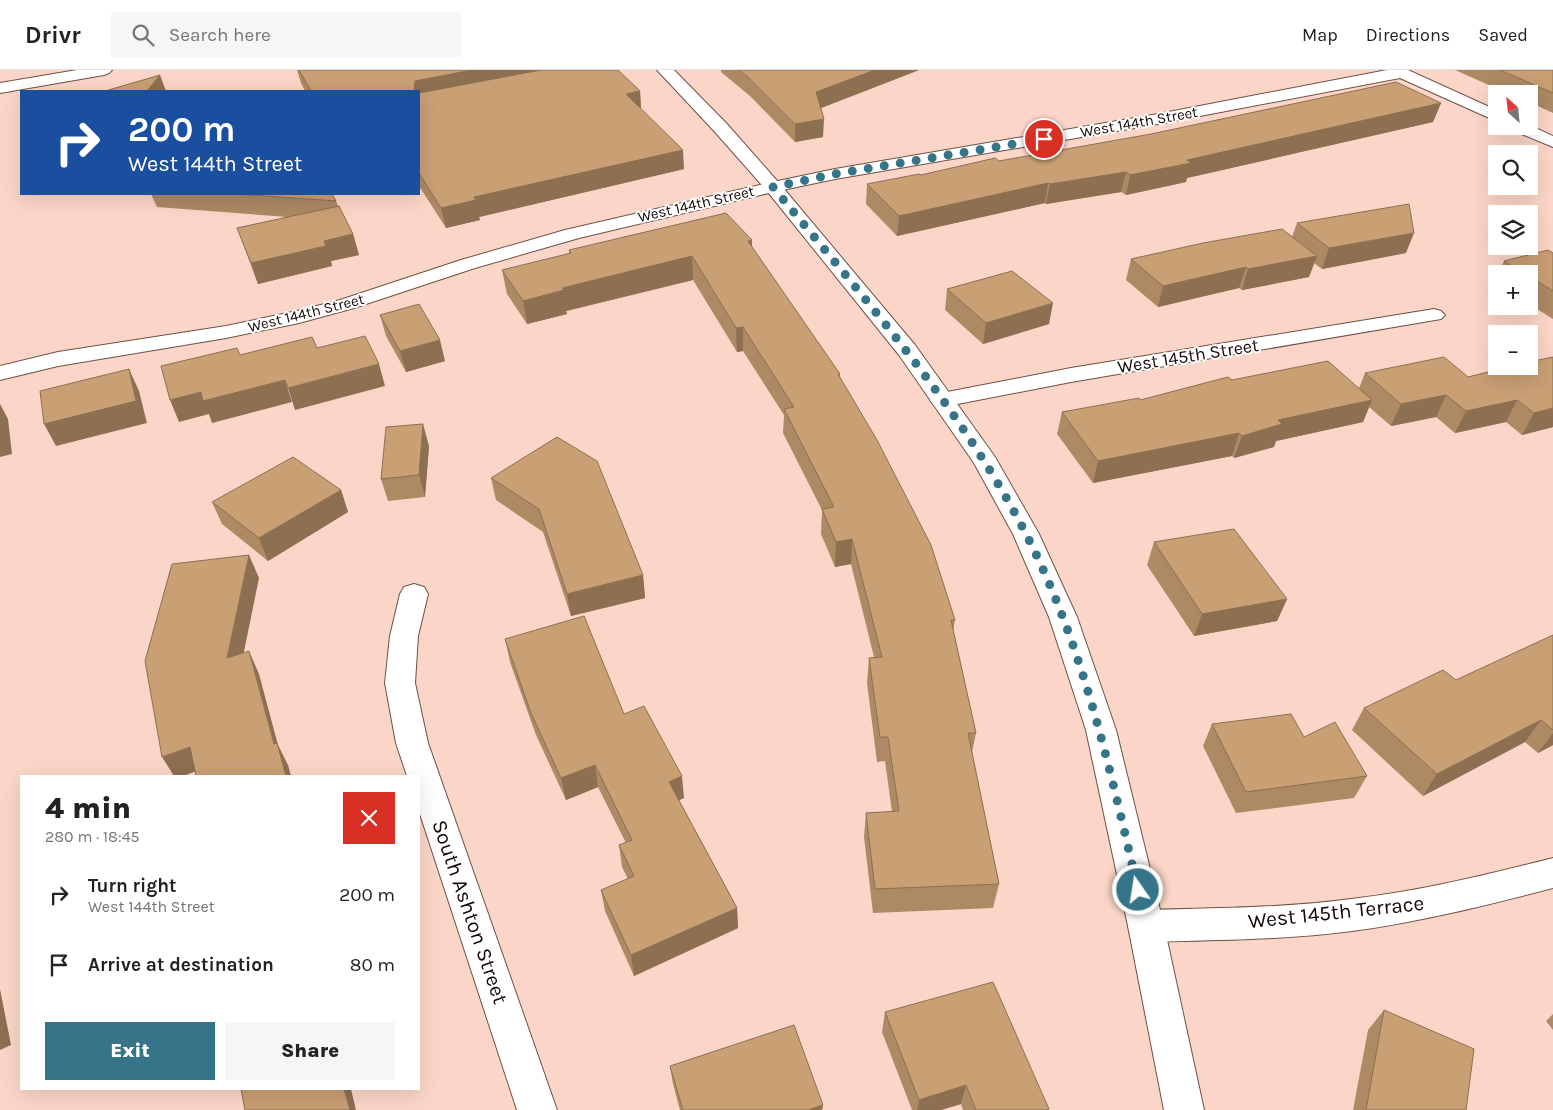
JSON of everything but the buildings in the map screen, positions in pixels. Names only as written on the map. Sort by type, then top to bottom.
[{"type":"street","points":[[0,88],[104,70]]},
{"type":"street","points":[[665,70],[721,128],[773,187],[907,350],[986,462],[1022,526],[1063,617],[1101,730],[1146,926],[1184,1110]]},
{"type":"street","points":[[1398,71],[1488,112]]},
{"type":"street","name":"West 144th Street","points":[[0,373],[58,359],[226,332],[299,317],[347,304],[468,264],[572,234],[773,187],[835,174],[1158,119],[1398,71]]},
{"type":"street","points":[[1538,135],[1553,142]]},
{"type":"street","name":"West 145th Street","points":[[942,400],[1071,375],[1434,315]]},
{"type":"street","name":"South Ashton Street","points":[[414,594],[404,636],[400,683],[412,743],[537,1110]]},
{"type":"street","name":"West 145th Terrace","points":[[1146,926],[1224,924],[1350,915],[1431,903],[1553,873]]},
{"type":"route","points":[[1044,139],[835,174],[773,187],[907,350],[986,462],[1026,534],[1063,617],[1101,730],[1138,890]]}]
